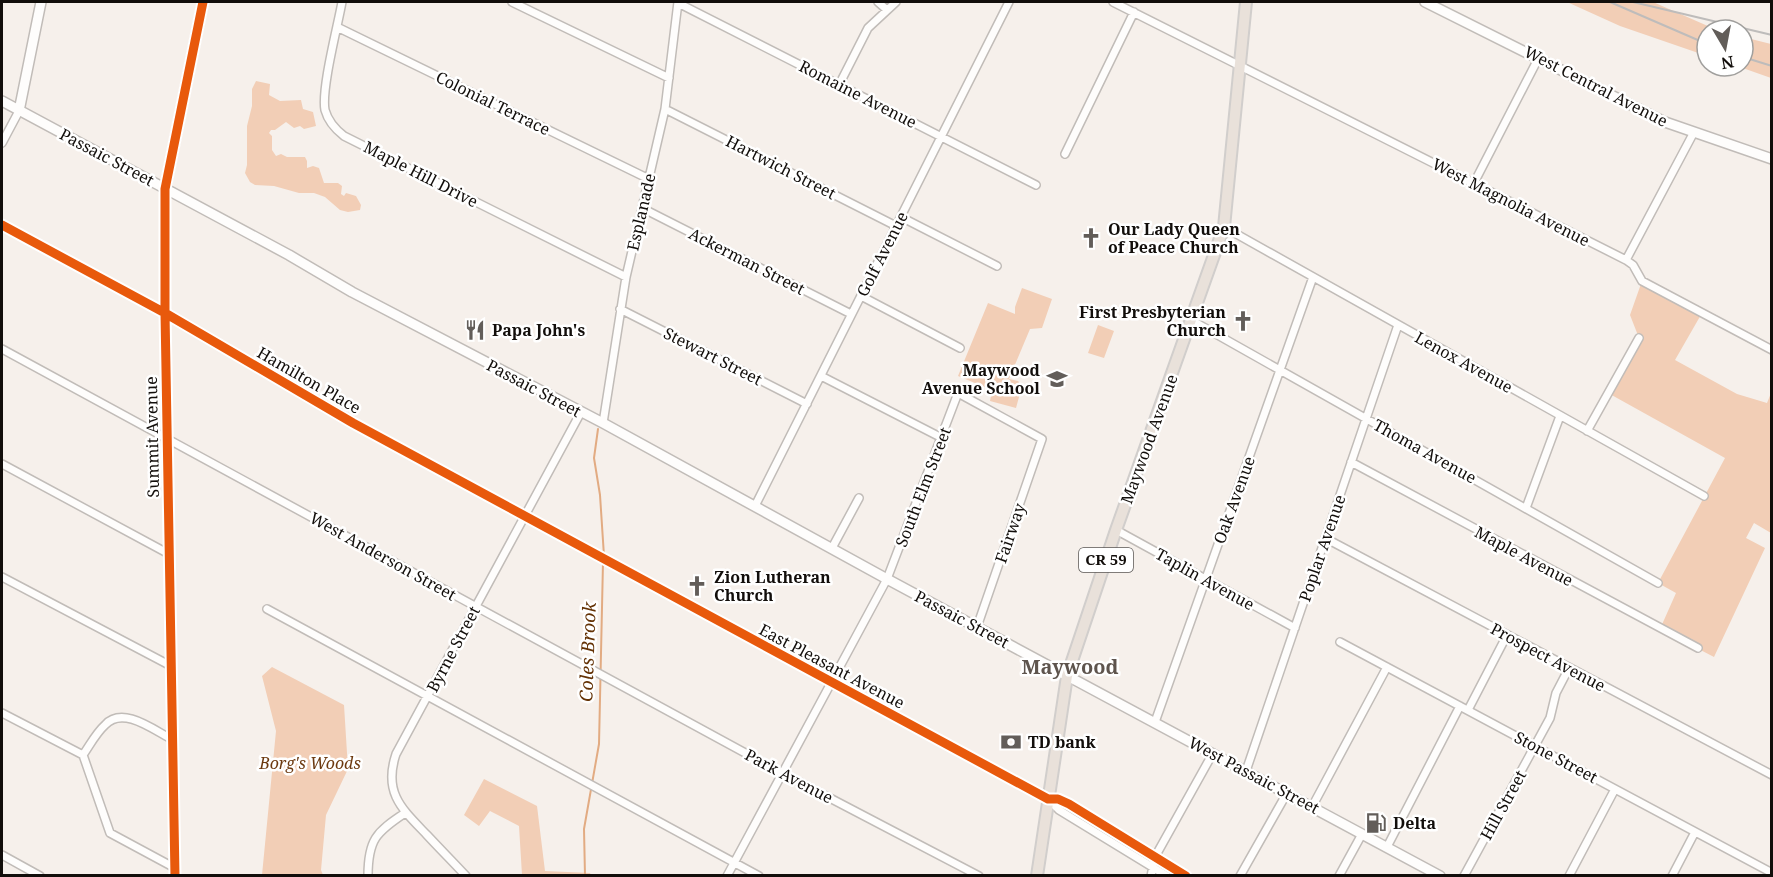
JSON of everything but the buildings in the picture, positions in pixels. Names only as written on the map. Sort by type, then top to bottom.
[{"type":"main road","points":[[19,111],[41,2]]},
{"type":"main road","name":"Summit Avenue","points":[[165,189],[203,2]]},
{"type":"main road","name":"Maywood Avenue","points":[[1037,876],[1067,676],[1116,530],[1224,227],[1246,2]]},
{"type":"main road","name":"West Central Avenue","points":[[1425,2],[1665,122],[1772,159]]},
{"type":"main road","name":"Passaic Street","points":[[2,101],[289,255],[352,292],[603,423],[1067,676]]},
{"type":"main road","name":"West Passaic Street","points":[[1067,676],[1437,875]]},
{"type":"street","name":"Maple Hill Drive","points":[[342,2],[324,100],[328,117],[337,131],[626,277]]},
{"type":"street","points":[[512,2],[669,78]]},
{"type":"street","name":"Esplanade","points":[[603,423],[626,277],[665,109],[678,2]]},
{"type":"street","name":"Romaine Avenue","points":[[678,2],[1036,185]]},
{"type":"street","points":[[878,2],[887,10]]},
{"type":"street","points":[[839,85],[868,28],[896,2]]},
{"type":"street","name":"Golf Avenue","points":[[755,506],[1010,2]]},
{"type":"street","name":"West Magnolia Avenue","points":[[1113,2],[1626,260],[1633,265],[1642,281],[1772,350]]},
{"type":"street","points":[[1065,154],[1134,12]]},
{"type":"street","name":"Colonial Terrace","points":[[338,27],[649,179]]},
{"type":"street","points":[[1474,183],[1539,57]]},
{"type":"street","name":"Hartwich Street","points":[[665,109],[896,226]]},
{"type":"street","points":[[2,144],[19,111]]},
{"type":"street","points":[[1626,260],[1694,132]]},
{"type":"street","name":"Summit Avenue","points":[[165,189],[165,313],[175,872]]},
{"type":"street","name":"Ackerman Street","points":[[642,208],[851,314]]},
{"type":"street","points":[[901,217],[997,266]]},
{"type":"street","name":"Hamilton Place","points":[[2,225],[165,313],[353,423],[604,559]]},
{"type":"street","name":"Lenox Avenue","points":[[1224,227],[1704,496]]},
{"type":"street","name":"Oak Avenue","points":[[1155,722],[1314,277]]},
{"type":"street","points":[[861,296],[960,348]]},
{"type":"street","name":"Stewart Street","points":[[620,309],[807,404]]},
{"type":"street","name":"Thoma Avenue","points":[[1191,320],[1658,582]]},
{"type":"street","name":"Poplar Avenue","points":[[1246,771],[1398,325]]},
{"type":"street","points":[[1587,431],[1639,338]]},
{"type":"street","name":"West Anderson Street","points":[[2,349],[599,673]]},
{"type":"street","points":[[821,376],[942,438]]},
{"type":"street","name":"South Elm Street","points":[[727,876],[887,579],[958,393],[1042,439]]},
{"type":"street","name":"Byrne Street","points":[[466,876],[405,813],[394,794],[393,764],[396,754],[581,412]]},
{"type":"street","points":[[1526,508],[1560,416]]},
{"type":"street","name":"Fairway","points":[[978,627],[1042,439]]},
{"type":"street","name":"Maple Avenue","points":[[1351,462],[1698,648]]},
{"type":"street","points":[[2,464],[169,554]]},
{"type":"street","points":[[832,548],[859,498]]},
{"type":"street","name":"Taplin Avenue","points":[[1116,530],[1295,628]]},
{"type":"street","name":"Prospect Avenue","points":[[1325,538],[1772,775]]},
{"type":"street","name":"East Pleasant Avenue","points":[[604,559],[1048,798]]},
{"type":"street","points":[[2,577],[171,666]]},
{"type":"street","points":[[267,609],[759,876]]},
{"type":"street","points":[[1468,710],[1507,635]]},
{"type":"street","name":"Stone Street","points":[[1340,642],[1772,873]]},
{"type":"street","points":[[1312,807],[1387,667]]},
{"type":"street","name":"Hill Street","points":[[1464,876],[1550,718],[1556,693],[1569,668]]},
{"type":"street","name":"Park Avenue","points":[[599,673],[782,773],[979,876]]},
{"type":"street","points":[[1387,847],[1460,706]]},
{"type":"street","points":[[2,713],[83,755],[110,833],[175,872]]},
{"type":"street","points":[[83,755],[104,725],[116,718],[131,719],[173,740]]},
{"type":"street","points":[[1151,876],[1155,857],[1213,753]]},
{"type":"street","points":[[1569,876],[1615,789]]},
{"type":"street","points":[[1240,876],[1287,793]]},
{"type":"street","points":[[1048,798],[1069,804],[1186,876]]},
{"type":"street","points":[[1048,798],[1059,810],[1167,876]]},
{"type":"street","points":[[368,876],[368,856],[373,840],[385,826],[405,813]]},
{"type":"street","points":[[1672,876],[1695,832]]},
{"type":"street","points":[[1339,876],[1362,834]]},
{"type":"street","points":[[2,855],[40,876]]},
{"type":"green space","points":[[1567,2],[1653,2],[1695,20],[1695,52],[1620,26]]},
{"type":"green space","points":[[1755,40],[1771,44],[1771,78],[1755,72]]},
{"type":"green space","points":[[256,81],[270,84],[269,95],[280,101],[301,100],[303,109],[313,112],[316,126],[304,129],[300,126],[294,128],[286,122],[275,130],[271,130],[269,133],[272,136],[272,150],[276,156],[281,154],[287,157],[305,157],[307,168],[313,166],[319,168],[324,183],[338,183],[342,186],[341,194],[356,196],[361,205],[360,210],[348,212],[340,210],[325,197],[314,193],[299,193],[274,186],[255,185],[250,182],[245,173],[247,126],[252,106],[252,89]]},
{"type":"green space","points":[[1642,281],[1702,313],[1675,360],[1737,394],[1767,403],[1771,393],[1771,533],[1754,523],[1746,538],[1765,548],[1714,657],[1660,629],[1676,593],[1658,583],[1725,458],[1608,393],[1639,338],[1630,315]]},
{"type":"green space","points":[[1022,288],[1052,299],[1042,328],[1030,329],[1009,379],[1018,381],[1022,386],[1016,408],[990,401],[992,390],[958,376],[988,303],[1015,314],[1015,307]]},
{"type":"green space","points":[[1098,325],[1114,331],[1104,358],[1088,353]]},
{"type":"green space","name":"Borg's Woods","points":[[272,667],[344,705],[348,769],[326,815],[321,870],[323,875],[262,875],[276,731],[262,676]]},
{"type":"green space","points":[[484,779],[537,806],[545,871],[590,873],[591,875],[522,875],[519,826],[490,811],[479,826],[464,815]]},
{"type":"waterway","name":"Coles Brook","points":[[598,429],[594,458],[600,495],[604,556]]},
{"type":"waterway","name":"Coles Brook","points":[[585,876],[584,829],[599,744],[603,562]]},
{"type":"railway","points":[[1610,2],[1695,39]]},
{"type":"railway","points":[[1633,2],[1772,35]]},
{"type":"railway","points":[[1755,61],[1772,66]]},
{"type":"cycle path","points":[[175,876],[165,313],[165,189],[203,2]]},
{"type":"cycle path","points":[[2,225],[165,313],[353,423],[1048,799],[1058,799],[1069,804],[1186,876]]},
{"type":"place","name":"Our Lady Queen of Peace Church","points":[[1091,238]]},
{"type":"place","name":"First Presbyterian Church","points":[[1243,321]]},
{"type":"place","name":"Papa John's","points":[[475,330]]},
{"type":"place","name":"Maywood Avenue School","points":[[1057,379]]},
{"type":"place","name":"Zion Lutheran Church","points":[[697,586]]},
{"type":"place","name":"TD bank","points":[[1011,742]]},
{"type":"place","name":"Delta","points":[[1376,823]]},
{"type":"district","name":"Maywood","points":[[1070,667]]}]
